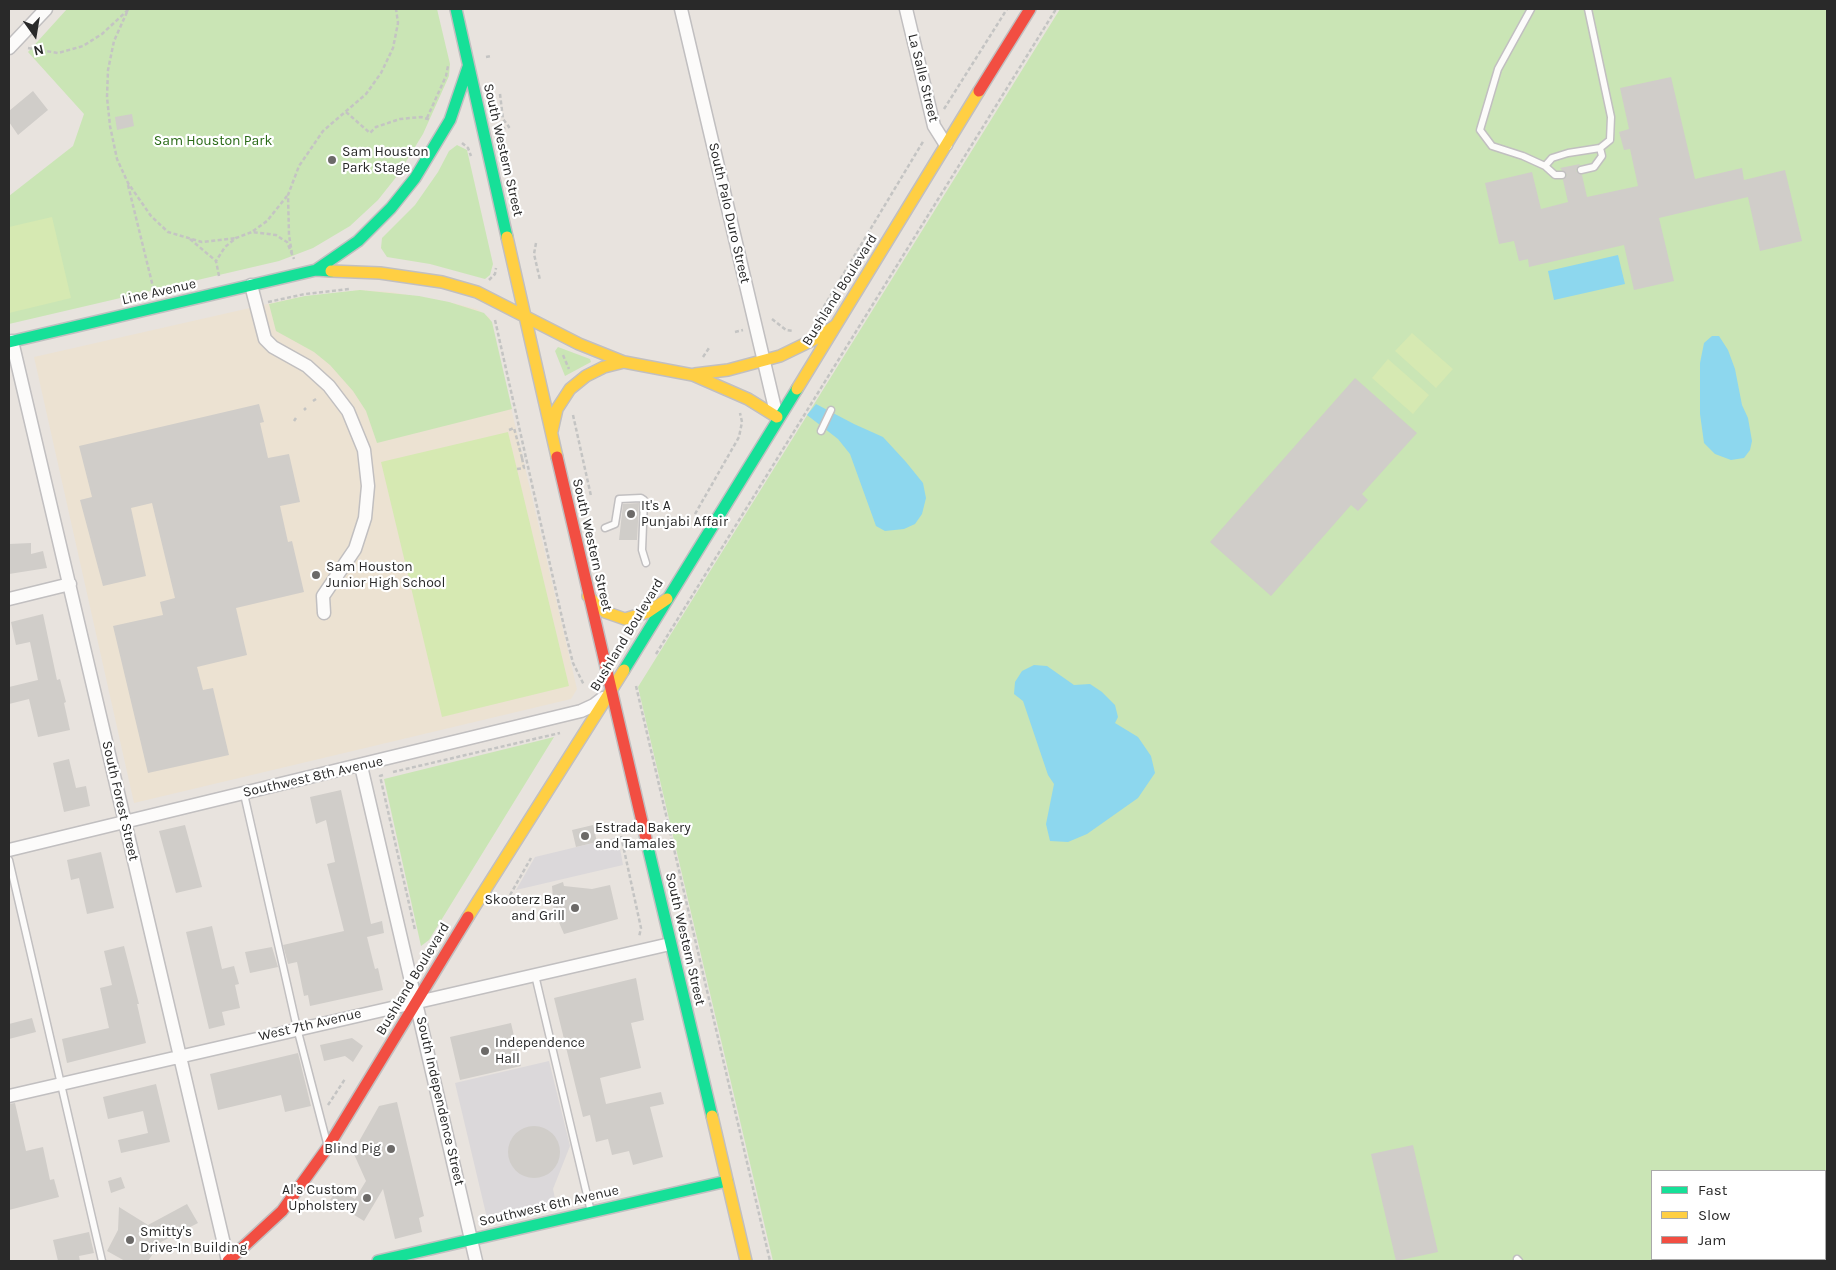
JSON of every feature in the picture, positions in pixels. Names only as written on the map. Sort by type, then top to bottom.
[{"type":"main road","name":"South Western Street","points":[[456,9],[588,596],[746,1261]]},
{"type":"main road","name":"Bushland Boulevard","points":[[228,1261],[282,1211],[328,1147],[1030,9]]},
{"type":"main road","name":"Line Avenue","points":[[316,270],[358,241],[391,208],[415,178],[440,141],[450,120],[469,65]]},
{"type":"main road","name":"Line Avenue","points":[[10,342],[316,270],[380,273],[442,282],[477,292],[579,344],[624,362],[692,375]]},
{"type":"main road","points":[[692,375],[764,362],[798,348],[836,324]]},
{"type":"main road","points":[[551,434],[558,409],[570,389],[586,376],[604,367],[624,362]]},
{"type":"main road","points":[[692,375],[748,399],[778,417]]},
{"type":"main road","points":[[588,596],[605,612],[625,619],[648,612],[667,599]]},
{"type":"main road","name":"Southwest 6th Avenue","points":[[378,1261],[727,1180]]},
{"type":"street","points":[[9,48],[46,9]]},
{"type":"street","name":"South Palo Duro Street","points":[[681,9],[778,417]]},
{"type":"street","name":"La Salle Street","points":[[906,9],[934,126],[946,145]]},
{"type":"street","points":[[252,286],[265,339],[273,347],[307,366],[329,386],[348,410],[364,450],[368,486],[365,518],[355,549],[323,596],[324,613]]},
{"type":"street","name":"South Forest Street","points":[[10,342],[70,584],[228,1261]]},
{"type":"street","points":[[9,599],[70,584]]},
{"type":"street","name":"Southwest 8th Avenue","points":[[9,850],[581,711],[594,705],[611,691]]},
{"type":"street","name":"South Independence Street","points":[[361,766],[476,1261]]},
{"type":"street","name":"West 7th Avenue","points":[[9,1096],[297,1028],[670,944]]},
{"type":"lane","points":[[1531,9],[1498,69],[1480,130],[1492,146],[1523,156],[1545,166],[1555,175],[1562,175]]},
{"type":"lane","points":[[1545,166],[1552,158],[1568,153],[1600,148],[1610,140],[1611,117],[1588,9]]},
{"type":"lane","points":[[1581,170],[1594,167],[1602,156],[1600,148]]},
{"type":"lane","points":[[821,431],[831,410]]},
{"type":"lane","points":[[606,528],[615,524],[619,499],[641,498],[644,500],[642,550],[646,563]]},
{"type":"lane","points":[[244,794],[297,1028],[328,1147]]},
{"type":"lane","points":[[9,860],[102,1261]]},
{"type":"lane","points":[[535,975],[591,1212]]},
{"type":"path","points":[[128,10],[114,41],[108,70],[107,97],[110,126],[117,159],[128,183],[151,216],[168,232],[202,242],[236,238],[252,232],[268,221],[288,194],[299,166],[311,146],[323,131],[366,94],[381,73],[393,48],[398,23],[396,9]]},
{"type":"path","points":[[944,110],[1007,9]]},
{"type":"path","points":[[651,662],[1056,9]]},
{"type":"path","points":[[19,38],[28,48],[58,52],[83,46],[102,34],[128,10]]},
{"type":"path","points":[[486,57],[491,56]]},
{"type":"path","points":[[427,118],[446,76],[448,66]]},
{"type":"path","points":[[500,94],[503,119],[509,127],[502,129]]},
{"type":"path","points":[[346,112],[370,133],[388,121],[411,118],[427,118],[432,121]]},
{"type":"path","points":[[815,321],[924,140]]},
{"type":"path","points":[[128,183],[155,292]]},
{"type":"path","points":[[288,194],[289,235],[292,254]]},
{"type":"path","points":[[252,232],[276,235],[287,242],[294,259]]},
{"type":"path","points":[[188,238],[216,261],[220,279]]},
{"type":"path","points":[[216,261],[226,246],[236,238]]},
{"type":"path","points":[[536,243],[534,254],[540,280],[536,278]]},
{"type":"path","points":[[483,282],[495,274],[496,264]]},
{"type":"path","points":[[266,302],[305,294],[352,289]]},
{"type":"path","points":[[490,314],[497,327],[524,457],[565,631],[576,670],[584,685]]},
{"type":"path","points":[[772,319],[786,330],[796,331]]},
{"type":"path","points":[[735,332],[744,330]]},
{"type":"path","points":[[702,360],[709,348]]},
{"type":"path","points":[[562,353],[572,375]]},
{"type":"path","points":[[574,408],[573,417],[591,496]]},
{"type":"path","points":[[695,514],[739,436],[742,422],[739,412],[734,408]]},
{"type":"path","points":[[509,430],[514,428],[524,457],[524,468],[517,470]]},
{"type":"path","points":[[640,678],[635,687],[770,1261]]},
{"type":"path","points":[[416,934],[380,776],[560,733]]},
{"type":"path","points":[[621,836],[641,928],[640,937]]},
{"type":"path","points":[[510,895],[531,858]]},
{"type":"path","points":[[320,1116],[345,1079]]},
{"type":"shaded area","name":"Sam Houston Junior High School","points":[[360,290],[391,292],[449,302],[477,309],[490,318],[577,689],[571,699],[134,803],[34,357],[294,298]]},
{"type":"shaded area","points":[[618,837],[623,865],[516,890],[535,857]]},
{"type":"shaded area","points":[[549,1061],[570,1146],[553,1189],[556,1203],[487,1218],[455,1083]]},
{"type":"green space","name":"Sam Houston Park","points":[[67,9],[437,9],[450,64],[449,76],[423,134],[397,176],[378,200],[350,226],[313,248],[279,261],[9,324],[9,196],[73,146],[84,114],[28,52]]},
{"type":"green space","points":[[1060,9],[1827,9],[1827,1261],[773,1261],[638,687]]},
{"type":"green space","points":[[457,145],[467,150],[493,264],[490,275],[485,279],[430,264],[387,257],[381,248],[382,238],[415,205],[438,172],[449,151]]},
{"type":"green space","points":[[52,217],[71,298],[9,313],[9,227]]},
{"type":"green space","points":[[360,290],[419,296],[449,302],[484,313],[492,322],[512,409],[377,443],[366,411],[353,391],[330,365],[314,352],[276,331],[269,304],[305,296]]},
{"type":"green space","points":[[1412,333],[1453,369],[1436,388],[1395,351]]},
{"type":"green space","points":[[558,347],[590,359],[591,362],[565,376],[555,351]]},
{"type":"green space","points":[[1388,359],[1429,395],[1413,414],[1372,378]]},
{"type":"green space","points":[[508,432],[569,686],[442,717],[381,462]]},
{"type":"green space","points":[[554,737],[429,940],[421,946],[384,779]]},
{"type":"water","points":[[1618,255],[1625,284],[1554,300],[1548,271]]},
{"type":"water","points":[[1712,336],[1719,336],[1728,350],[1735,369],[1742,405],[1748,418],[1752,441],[1750,450],[1744,458],[1731,460],[1715,454],[1704,443],[1700,414],[1700,363],[1704,343]]},
{"type":"water","points":[[816,404],[883,437],[906,462],[923,483],[926,498],[922,514],[915,524],[904,529],[885,531],[876,526],[850,454],[838,439],[807,415]]},
{"type":"water","points":[[1034,665],[1047,666],[1074,685],[1090,684],[1102,692],[1115,705],[1118,717],[1115,723],[1138,737],[1151,756],[1155,773],[1138,798],[1087,834],[1068,842],[1050,841],[1046,824],[1054,784],[1048,775],[1023,701],[1014,694],[1015,682],[1022,671]]},
{"type":"building","points":[[1671,77],[1695,179],[1742,168],[1744,180],[1785,170],[1802,241],[1760,251],[1748,197],[1659,218],[1674,281],[1634,290],[1624,245],[1529,267],[1528,259],[1519,261],[1514,241],[1499,244],[1485,183],[1532,172],[1541,209],[1568,202],[1563,180],[1567,175],[1560,168],[1580,164],[1576,171],[1582,175],[1587,197],[1638,186],[1630,149],[1624,150],[1619,132],[1629,129],[1620,88]]},
{"type":"building","points":[[33,91],[48,110],[18,135],[9,122],[9,111]]},
{"type":"building","points":[[132,114],[134,126],[117,130],[115,117]]},
{"type":"building","points":[[1355,378],[1417,433],[1362,494],[1368,500],[1358,511],[1351,505],[1271,596],[1210,542]]},
{"type":"building","points":[[259,404],[264,422],[260,423],[268,458],[289,454],[300,502],[280,506],[288,542],[292,541],[304,592],[236,608],[247,655],[197,667],[203,690],[213,688],[229,755],[148,773],[113,626],[163,615],[160,602],[175,598],[152,503],[131,508],[146,576],[103,586],[80,500],[92,497],[79,446]]},
{"type":"building","points":[[639,503],[637,540],[619,540],[623,504]]},
{"type":"building","points":[[31,543],[31,554],[43,551],[47,568],[9,574],[9,544]]},
{"type":"building","points":[[43,614],[57,680],[60,679],[66,702],[64,703],[70,730],[38,737],[29,699],[9,704],[9,687],[38,680],[30,642],[16,645],[11,622]]},
{"type":"building","points":[[69,759],[76,788],[86,786],[90,806],[64,812],[53,763]]},
{"type":"building","points":[[341,790],[371,924],[382,921],[384,933],[367,937],[375,969],[378,968],[383,990],[310,1006],[308,995],[304,996],[297,962],[288,964],[283,945],[344,931],[327,864],[335,862],[326,820],[316,824],[310,797]]},
{"type":"building","points":[[185,825],[202,887],[176,893],[159,831]]},
{"type":"building","points":[[593,825],[597,842],[576,847],[572,830]]},
{"type":"building","points":[[101,852],[114,908],[87,914],[79,878],[71,880],[67,860]]},
{"type":"building","points":[[563,882],[564,886],[592,889],[610,885],[618,919],[564,934],[554,911],[552,886]]},
{"type":"building","points":[[212,926],[222,969],[234,966],[239,984],[235,985],[240,1008],[222,1012],[225,1025],[209,1029],[186,932]]},
{"type":"building","points":[[124,946],[139,1004],[137,1004],[146,1043],[67,1063],[62,1039],[109,1028],[100,988],[112,985],[104,951]]},
{"type":"building","points":[[272,947],[278,967],[250,973],[245,952]]},
{"type":"building","points":[[636,978],[644,1020],[631,1023],[641,1068],[600,1078],[606,1104],[661,1092],[664,1104],[650,1107],[663,1157],[633,1165],[629,1151],[612,1155],[608,1139],[596,1142],[590,1115],[583,1117],[554,998]]},
{"type":"building","points":[[32,1018],[36,1032],[9,1039],[9,1024]]},
{"type":"building","name":"Independence Hall","points":[[511,1023],[521,1066],[460,1080],[450,1037]]},
{"type":"building","points":[[352,1038],[363,1046],[353,1062],[345,1056],[324,1061],[320,1045]]},
{"type":"building","points":[[298,1053],[311,1106],[285,1112],[281,1095],[218,1110],[210,1074]]},
{"type":"building","points":[[156,1084],[170,1142],[121,1153],[118,1140],[148,1133],[143,1111],[108,1119],[103,1097]]},
{"type":"building","points":[[397,1102],[424,1216],[419,1218],[422,1232],[395,1239],[383,1189],[364,1221],[330,1200],[338,1188],[355,1199],[366,1181],[353,1152],[379,1106]]},
{"type":"building","points":[[15,1103],[26,1151],[43,1147],[50,1180],[54,1179],[59,1197],[9,1210],[9,1104]]},
{"type":"building","points":[[534,1126],[544,1128],[552,1134],[558,1142],[560,1152],[558,1162],[552,1170],[544,1176],[534,1178],[524,1176],[516,1170],[510,1162],[508,1152],[510,1142],[516,1134],[524,1128]]},
{"type":"building","points":[[1413,1145],[1438,1252],[1396,1261],[1371,1154]]},
{"type":"building","points":[[121,1177],[125,1188],[111,1193],[108,1181]]},
{"type":"building","points":[[187,1204],[198,1223],[161,1242],[148,1261],[125,1261],[107,1251],[118,1230],[119,1207],[148,1225]]},
{"type":"building","points":[[89,1232],[94,1253],[79,1256],[80,1261],[58,1261],[53,1240]]},
{"type":"traffic: fast","points":[[456,9],[507,237]]},
{"type":"traffic: fast","points":[[316,270],[358,241],[391,208],[415,178],[450,120],[468,67]]},
{"type":"traffic: fast","points":[[9,342],[316,270],[331,271]]},
{"type":"traffic: fast","points":[[624,670],[797,389]]},
{"type":"traffic: fast","points":[[647,843],[712,1116]]},
{"type":"traffic: fast","points":[[378,1261],[727,1181]]},
{"type":"traffic: slow","points":[[797,389],[979,91]]},
{"type":"traffic: slow","points":[[507,237],[557,457]]},
{"type":"traffic: slow","points":[[331,271],[380,273],[442,282],[477,292],[579,344],[624,362],[693,375],[748,399],[777,417]]},
{"type":"traffic: slow","points":[[695,374],[728,370],[780,356],[817,338],[836,325]]},
{"type":"traffic: slow","points":[[552,431],[557,409],[570,389],[586,376],[604,367],[624,362]]},
{"type":"traffic: slow","points":[[588,596],[605,612],[625,619],[648,612],[667,599]]},
{"type":"traffic: slow","points":[[468,917],[624,670]]},
{"type":"traffic: slow","points":[[712,1116],[746,1261]]},
{"type":"traffic: jam","points":[[979,91],[1030,9]]},
{"type":"traffic: jam","points":[[557,457],[647,843]]},
{"type":"traffic: jam","points":[[228,1261],[282,1211],[328,1147],[468,917]]},
{"type":"place","name":"Sam Houston Park Stage","points":[[332,160]]},
{"type":"place","name":"It's A Punjabi Affair","points":[[631,514]]},
{"type":"place","name":"Sam Houston Junior High School","points":[[316,575]]},
{"type":"place","name":"Estrada Bakery and Tamales","points":[[585,836]]},
{"type":"place","name":"Skooterz Bar and Grill","points":[[575,908]]},
{"type":"place","name":"Independence Hall","points":[[485,1051]]},
{"type":"place","name":"Blind Pig","points":[[391,1149]]},
{"type":"place","name":"Al's Custom Upholstery","points":[[367,1198]]},
{"type":"place","name":"Smitty's Drive-In Building","points":[[130,1240]]}]
